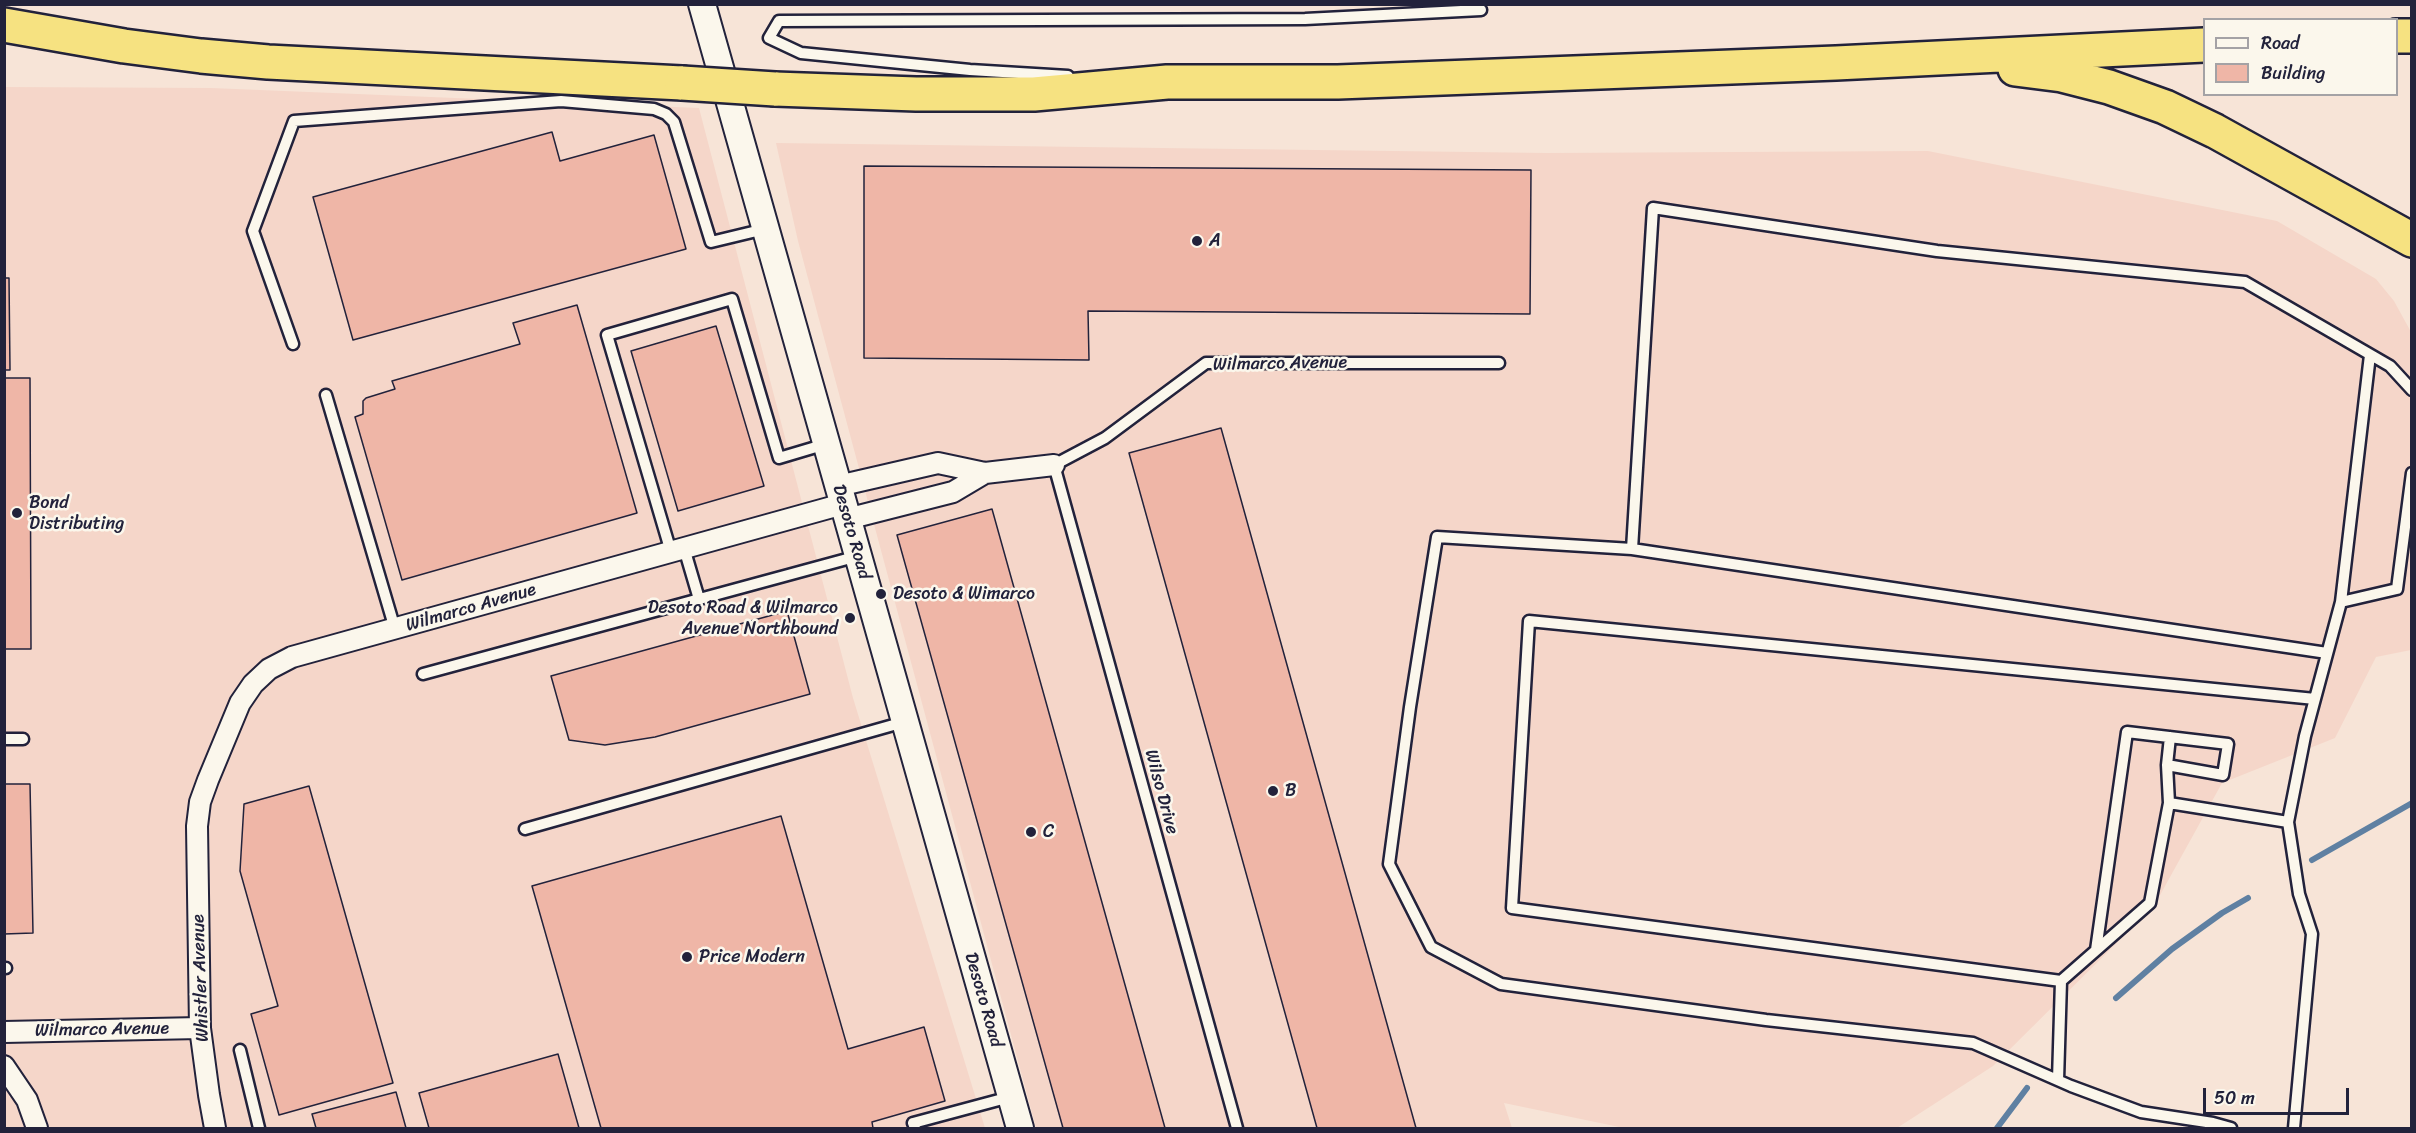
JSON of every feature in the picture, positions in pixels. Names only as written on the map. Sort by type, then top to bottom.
[{"type":"highway","points":[[4,25],[124,46],[268,62],[775,89],[916,94],[1034,94],[1167,82],[1338,82],[1836,63],[2203,45]]},
{"type":"highway","points":[[1836,63],[2004,67],[2062,75],[2109,87],[2165,107],[2215,131],[2412,240]]},
{"type":"street","name":"Desoto Road","points":[[702,4],[1020,1128]]},
{"type":"street","name":"Wilmarco Avenue","points":[[196,826],[200,802],[240,703],[253,684],[269,669],[292,657],[843,503],[938,463],[985,474],[1054,465]]},
{"type":"street","name":"Wilmarco Avenue","points":[[843,503],[953,492],[985,474]]},
{"type":"street","name":"Whistler Avenue","points":[[196,826],[200,1028],[216,1128]]},
{"type":"street","name":"Wilmarco Avenue","points":[[4,1032],[200,1028]]},
{"type":"street","points":[[4,1066],[27,1100],[37,1128]]},
{"type":"lane","points":[[1167,82],[970,70],[801,53],[769,38],[779,21],[1305,19],[1481,10]]},
{"type":"lane","points":[[293,344],[253,231],[294,121],[561,101],[654,109],[666,114],[674,122],[711,242],[765,228]]},
{"type":"lane","points":[[1632,549],[1653,208],[1937,251],[2245,282],[2390,366],[2412,390]]},
{"type":"lane","points":[[699,599],[677,550],[608,335],[732,299],[779,458],[826,444]]},
{"type":"lane","points":[[2294,1128],[2312,934],[2299,894],[2288,822],[2305,736],[2341,602],[2370,355]]},
{"type":"lane","name":"Wilmarco Avenue","points":[[1054,465],[1105,438],[1206,363],[1499,363]]},
{"type":"lane","points":[[326,395],[395,629]]},
{"type":"lane","name":"Wilso Drive","points":[[1054,465],[1237,1128]]},
{"type":"lane","points":[[2341,602],[2397,589],[2412,473]]},
{"type":"lane","points":[[2231,1128],[2141,1112],[2058,1080],[1973,1043],[1766,1020],[1501,984],[1431,947],[1389,864],[1410,707],[1437,537],[1632,549],[2328,653]]},
{"type":"lane","points":[[423,674],[858,556]]},
{"type":"lane","points":[[2061,981],[1512,908],[1528,621],[2315,699]]},
{"type":"lane","points":[[525,829],[905,722]]},
{"type":"lane","points":[[2096,950],[2127,732],[2228,744],[2223,775],[2167,765]]},
{"type":"lane","points":[[2058,1080],[2061,981],[2150,903],[2169,803],[2167,765],[2170,737]]},
{"type":"lane","points":[[4,739],[23,739]]},
{"type":"lane","points":[[2169,803],[2288,822]]},
{"type":"lane","points":[[240,1050],[259,1128]]},
{"type":"lane","points":[[915,1128],[913,1123],[1011,1097]]},
{"type":"shaded area","points":[[5,87],[211,88],[699,108],[853,698],[985,1128],[5,1128]]},
{"type":"shaded area","points":[[776,143],[1547,153],[1928,151],[2277,221],[2376,279],[2394,301],[2411,332],[2411,650],[2376,657],[2335,738],[2222,783],[2154,906],[1993,1066],[1897,1128],[1624,1128],[1504,1103],[1512,1128],[1036,1128],[798,241]]},
{"type":"building","points":[[552,132],[560,161],[654,135],[686,249],[353,340],[313,197]]},
{"type":"building","name":"A","points":[[864,166],[1531,170],[1530,314],[1088,311],[1089,360],[864,358]]},
{"type":"building","points":[[4,278],[9,278],[10,370],[4,370]]},
{"type":"building","points":[[577,305],[637,513],[402,580],[355,417],[363,414],[363,401],[395,389],[392,381],[520,344],[513,323]]},
{"type":"building","points":[[716,326],[764,486],[678,511],[631,351]]},
{"type":"building","name":"Bond Distributing","points":[[4,378],[30,378],[31,649],[4,649]]},
{"type":"building","name":"B","points":[[1221,428],[1416,1128],[1317,1128],[1129,453]]},
{"type":"building","name":"C","points":[[992,509],[1165,1128],[1063,1128],[897,535]]},
{"type":"building","points":[[787,611],[810,694],[655,737],[605,745],[569,740],[551,676]]},
{"type":"building","points":[[4,784],[30,784],[33,933],[4,934]]},
{"type":"building","points":[[309,786],[393,1083],[279,1115],[251,1014],[278,1006],[240,871],[244,804]]},
{"type":"building","name":"Price Modern","points":[[781,816],[848,1049],[924,1027],[945,1101],[872,1122],[873,1128],[601,1128],[532,886]]},
{"type":"building","points":[[558,1054],[579,1128],[429,1128],[419,1093]]},
{"type":"building","points":[[396,1092],[406,1128],[316,1128],[312,1114]]},
{"type":"waterway","points":[[2312,860],[2412,803]]},
{"type":"waterway","points":[[2116,998],[2172,949],[2222,913],[2248,898]]},
{"type":"waterway","points":[[1997,1128],[2027,1088]]},
{"type":"place","name":"A","points":[[1197,241]]},
{"type":"place","name":"Bond Distributing","points":[[17,513]]},
{"type":"place","name":"Desoto & Wimarco","points":[[881,594]]},
{"type":"place","name":"Desoto Road & Wilmarco Avenue Northbound","points":[[850,618]]},
{"type":"place","name":"B","points":[[1273,791]]},
{"type":"place","name":"C","points":[[1031,832]]},
{"type":"place","name":"Price Modern","points":[[687,957]]}]
